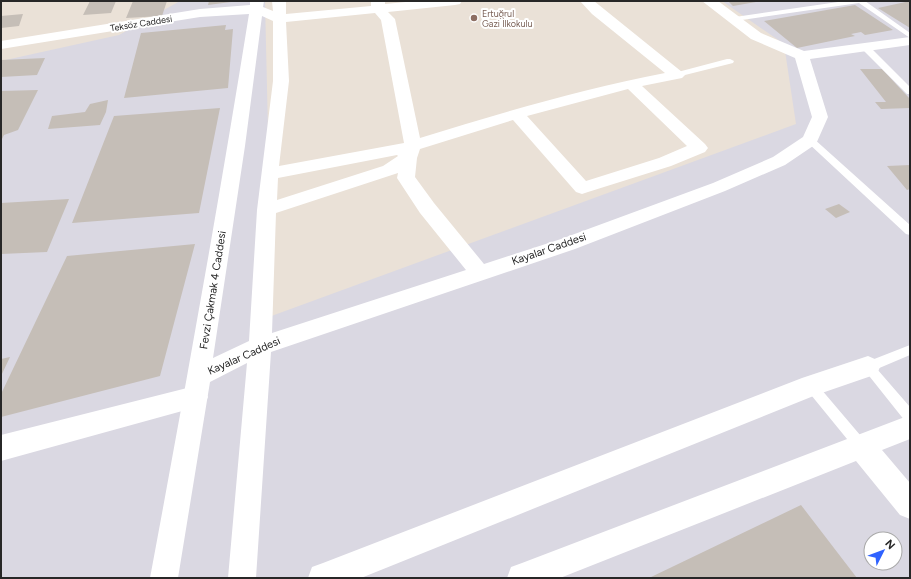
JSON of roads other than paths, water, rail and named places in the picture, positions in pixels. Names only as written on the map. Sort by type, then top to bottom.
[{"type":"street","points":[[257,5],[279,10],[455,1]]},
{"type":"street","points":[[587,1],[597,11],[677,75]]},
{"type":"street","points":[[709,1],[736,19],[756,36],[802,56],[865,46],[910,41]]},
{"type":"street","name":"Teksöz Caddesi","points":[[1,45],[257,5]]},
{"type":"street","name":"Fevzi Çakmak 4 Caddesi","points":[[164,578],[197,387],[257,5]]},
{"type":"street","points":[[378,5],[388,19],[407,151],[406,178],[427,208],[480,273]]},
{"type":"street","points":[[242,578],[260,346],[266,210],[281,81],[279,10]]},
{"type":"street","points":[[802,56],[820,117],[810,140]]},
{"type":"street","points":[[269,174],[407,151],[516,114],[631,84],[677,75]]},
{"type":"street","points":[[516,114],[582,188],[665,162],[699,148],[631,84]]},
{"type":"street","name":"Kayalar Caddesi","points":[[1,448],[197,387],[260,346],[568,244],[719,187],[779,161],[810,140]]},
{"type":"street","points":[[266,210],[389,170],[407,151]]},
{"type":"street","points":[[330,577],[811,386],[868,367]]},
{"type":"street","points":[[522,578],[910,427]]},
{"type":"street","points":[[861,446],[910,505]]},
{"type":"lane","points":[[736,19],[860,1],[910,36]]},
{"type":"lane","points":[[865,46],[910,92]]},
{"type":"lane","points":[[677,75],[730,61]]},
{"type":"lane","points":[[810,140],[910,231]]},
{"type":"lane","points":[[910,350],[868,367],[910,418]]},
{"type":"lane","points":[[811,386],[861,446]]},
{"type":"place","name":"Ertuğrul Gazi İlkokulu","points":[[474,18]]}]
